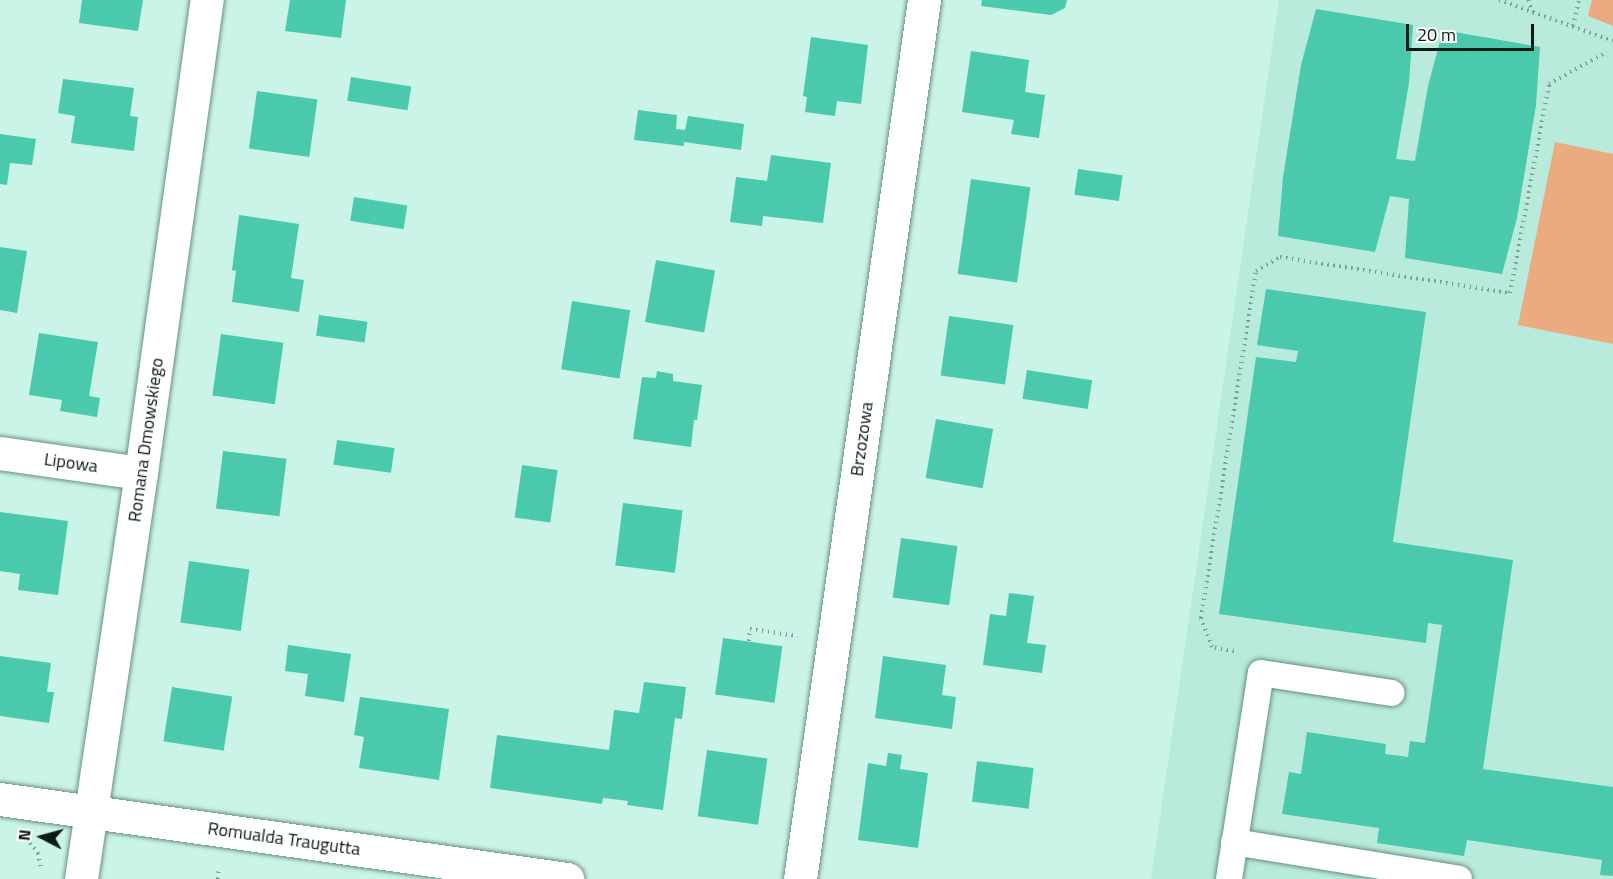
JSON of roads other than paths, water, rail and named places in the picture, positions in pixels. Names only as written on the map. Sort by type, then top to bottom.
[{"type":"street","name":"Romana Dmowskiego","points":[[81,879],[207,0]]},
{"type":"street","name":"Brzozowa","points":[[800,879],[924,0]]},
{"type":"street","name":"Lipowa","points":[[0,453],[141,473]]},
{"type":"street","name":"Romualda Traugutta","points":[[0,799],[567,879]]},
{"type":"lane","points":[[1229,879],[1261,673],[1391,693]]},
{"type":"lane","points":[[1234,843],[1460,879]]}]
